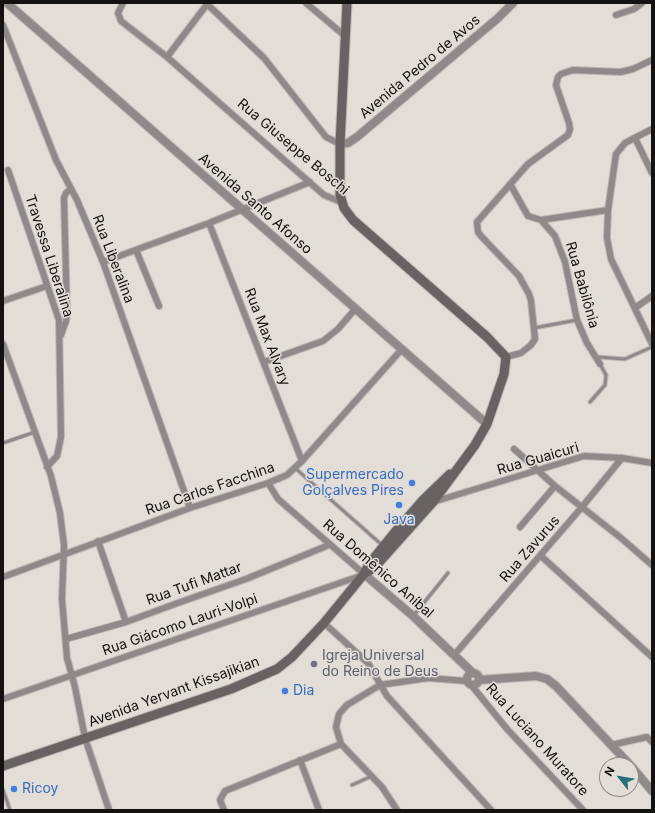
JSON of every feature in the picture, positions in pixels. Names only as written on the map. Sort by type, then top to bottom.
[{"type":"main road","points":[[341,202],[340,144],[347,3]]},
{"type":"main road","name":"Rua Giuseppe Boschi","points":[[341,202],[353,220],[487,337],[506,356]]},
{"type":"main road","name":"Avenida Yervant Kissajikian","points":[[364,574],[374,568],[433,502],[475,445],[487,424],[504,374],[506,356]]},
{"type":"main road","name":"Avenida Yervant Kissajikian","points":[[3,766],[229,690],[278,669],[292,657],[324,623],[364,574],[369,564],[383,546],[423,500],[440,482],[458,468]]},
{"type":"street","points":[[306,3],[345,36]]},
{"type":"street","name":"Avenida Pedro de Avos","points":[[340,144],[348,143],[357,137],[498,18],[513,3]]},
{"type":"street","points":[[616,15],[634,9],[642,3]]},
{"type":"street","name":"Avenida Santo Afonso","points":[[6,4],[356,308],[487,424]]},
{"type":"street","points":[[167,58],[207,4],[264,58],[326,137],[340,144]]},
{"type":"street","name":"Rua Giuseppe Boschi","points":[[121,5],[119,17],[121,21],[167,58],[310,182],[331,199],[341,202]]},
{"type":"street","name":"Rua Liberalina","points":[[3,24],[56,160],[71,189],[103,262],[190,508]]},
{"type":"street","points":[[506,356],[521,353],[532,345],[535,339],[531,301],[519,276],[481,236],[476,226],[480,218],[528,164],[566,138],[570,133],[569,123],[556,85],[558,77],[561,74],[573,70],[621,72],[634,69],[652,60]]},
{"type":"street","points":[[652,129],[621,147],[616,154],[608,210],[607,238],[610,254],[652,345]]},
{"type":"street","points":[[635,138],[652,173]]},
{"type":"street","name":"Travessa Liberalina","points":[[8,170],[47,286],[57,311],[60,335],[61,437],[57,456],[47,467]]},
{"type":"street","points":[[103,262],[209,223],[310,182]]},
{"type":"street","name":"Rua Babilônia","points":[[510,184],[523,210],[534,219],[541,220],[555,236],[565,262],[577,320],[600,364]]},
{"type":"street","points":[[60,335],[66,322],[67,313],[64,198],[66,193],[71,189]]},
{"type":"street","points":[[541,220],[608,210]]},
{"type":"street","name":"Rua Max Alvary","points":[[209,223],[302,461]]},
{"type":"street","points":[[136,250],[159,306]]},
{"type":"street","points":[[3,301],[47,286]]},
{"type":"street","points":[[635,308],[652,296]]},
{"type":"street","points":[[264,362],[323,341],[338,329],[356,308]]},
{"type":"street","points":[[3,344],[47,467],[60,513],[63,534],[62,600],[67,658],[85,738],[109,810]]},
{"type":"street","name":"Rua Carlos Facchina","points":[[3,577],[63,556],[98,541],[190,508],[268,483],[287,475],[302,461],[402,349]]},
{"type":"street","points":[[514,449],[555,486],[652,565]]},
{"type":"street","name":"Rua Guaicuri","points":[[433,502],[539,471],[584,456],[622,458],[652,463]]},
{"type":"street","name":"Rua Zavurus","points":[[455,654],[582,507],[622,458]]},
{"type":"street","name":"Rua Domênico Aníbal","points":[[268,483],[278,500],[413,616],[455,654],[473,673]]},
{"type":"street","points":[[520,527],[555,486]]},
{"type":"street","points":[[423,500],[433,502]]},
{"type":"street","points":[[98,541],[126,622]]},
{"type":"street","name":"Rua Tufi Mattar","points":[[66,639],[126,622],[246,579],[329,545]]},
{"type":"street","points":[[540,556],[652,656]]},
{"type":"street","name":"Rua Giácomo Lauri-Volpi","points":[[3,699],[364,574]]},
{"type":"street","points":[[324,623],[368,663],[394,704],[491,810]]},
{"type":"street","points":[[469,684],[467,676],[473,673],[478,676],[479,680]]},
{"type":"street","points":[[397,810],[372,776],[341,744],[336,727],[339,714],[347,705],[380,684],[428,678],[469,684],[478,683],[479,680],[536,676],[547,679],[556,686],[622,757]]},
{"type":"street","name":"Rua Luciano Muratore","points":[[469,684],[507,729],[583,810]]},
{"type":"street","points":[[611,745],[649,735],[652,742]]},
{"type":"street","points":[[224,810],[221,805],[222,795],[234,786],[341,744]]},
{"type":"street","points":[[300,760],[320,810]]},
{"type":"street","points":[[639,776],[652,791]]},
{"type":"lane","points":[[534,328],[577,320]]},
{"type":"lane","points":[[596,357],[625,359],[652,345]]},
{"type":"lane","name":"Rua Babilônia","points":[[590,402],[602,389],[606,380],[606,375],[600,364]]},
{"type":"lane","points":[[3,443],[35,432]]},
{"type":"lane","points":[[295,468],[383,546]]},
{"type":"lane","points":[[413,616],[448,573]]},
{"type":"lane","points":[[352,785],[372,776]]},
{"type":"lane","points":[[3,790],[10,810]]},
{"type":"place","name":"Supermercado Golçalves Pires","points":[[412,483]]},
{"type":"place","name":"Java","points":[[399,505]]},
{"type":"place","name":"Igreja Universal do Reino de Deus","points":[[314,664]]},
{"type":"place","name":"Dia","points":[[285,691]]},
{"type":"place","name":"Ricoy","points":[[14,789]]}]
